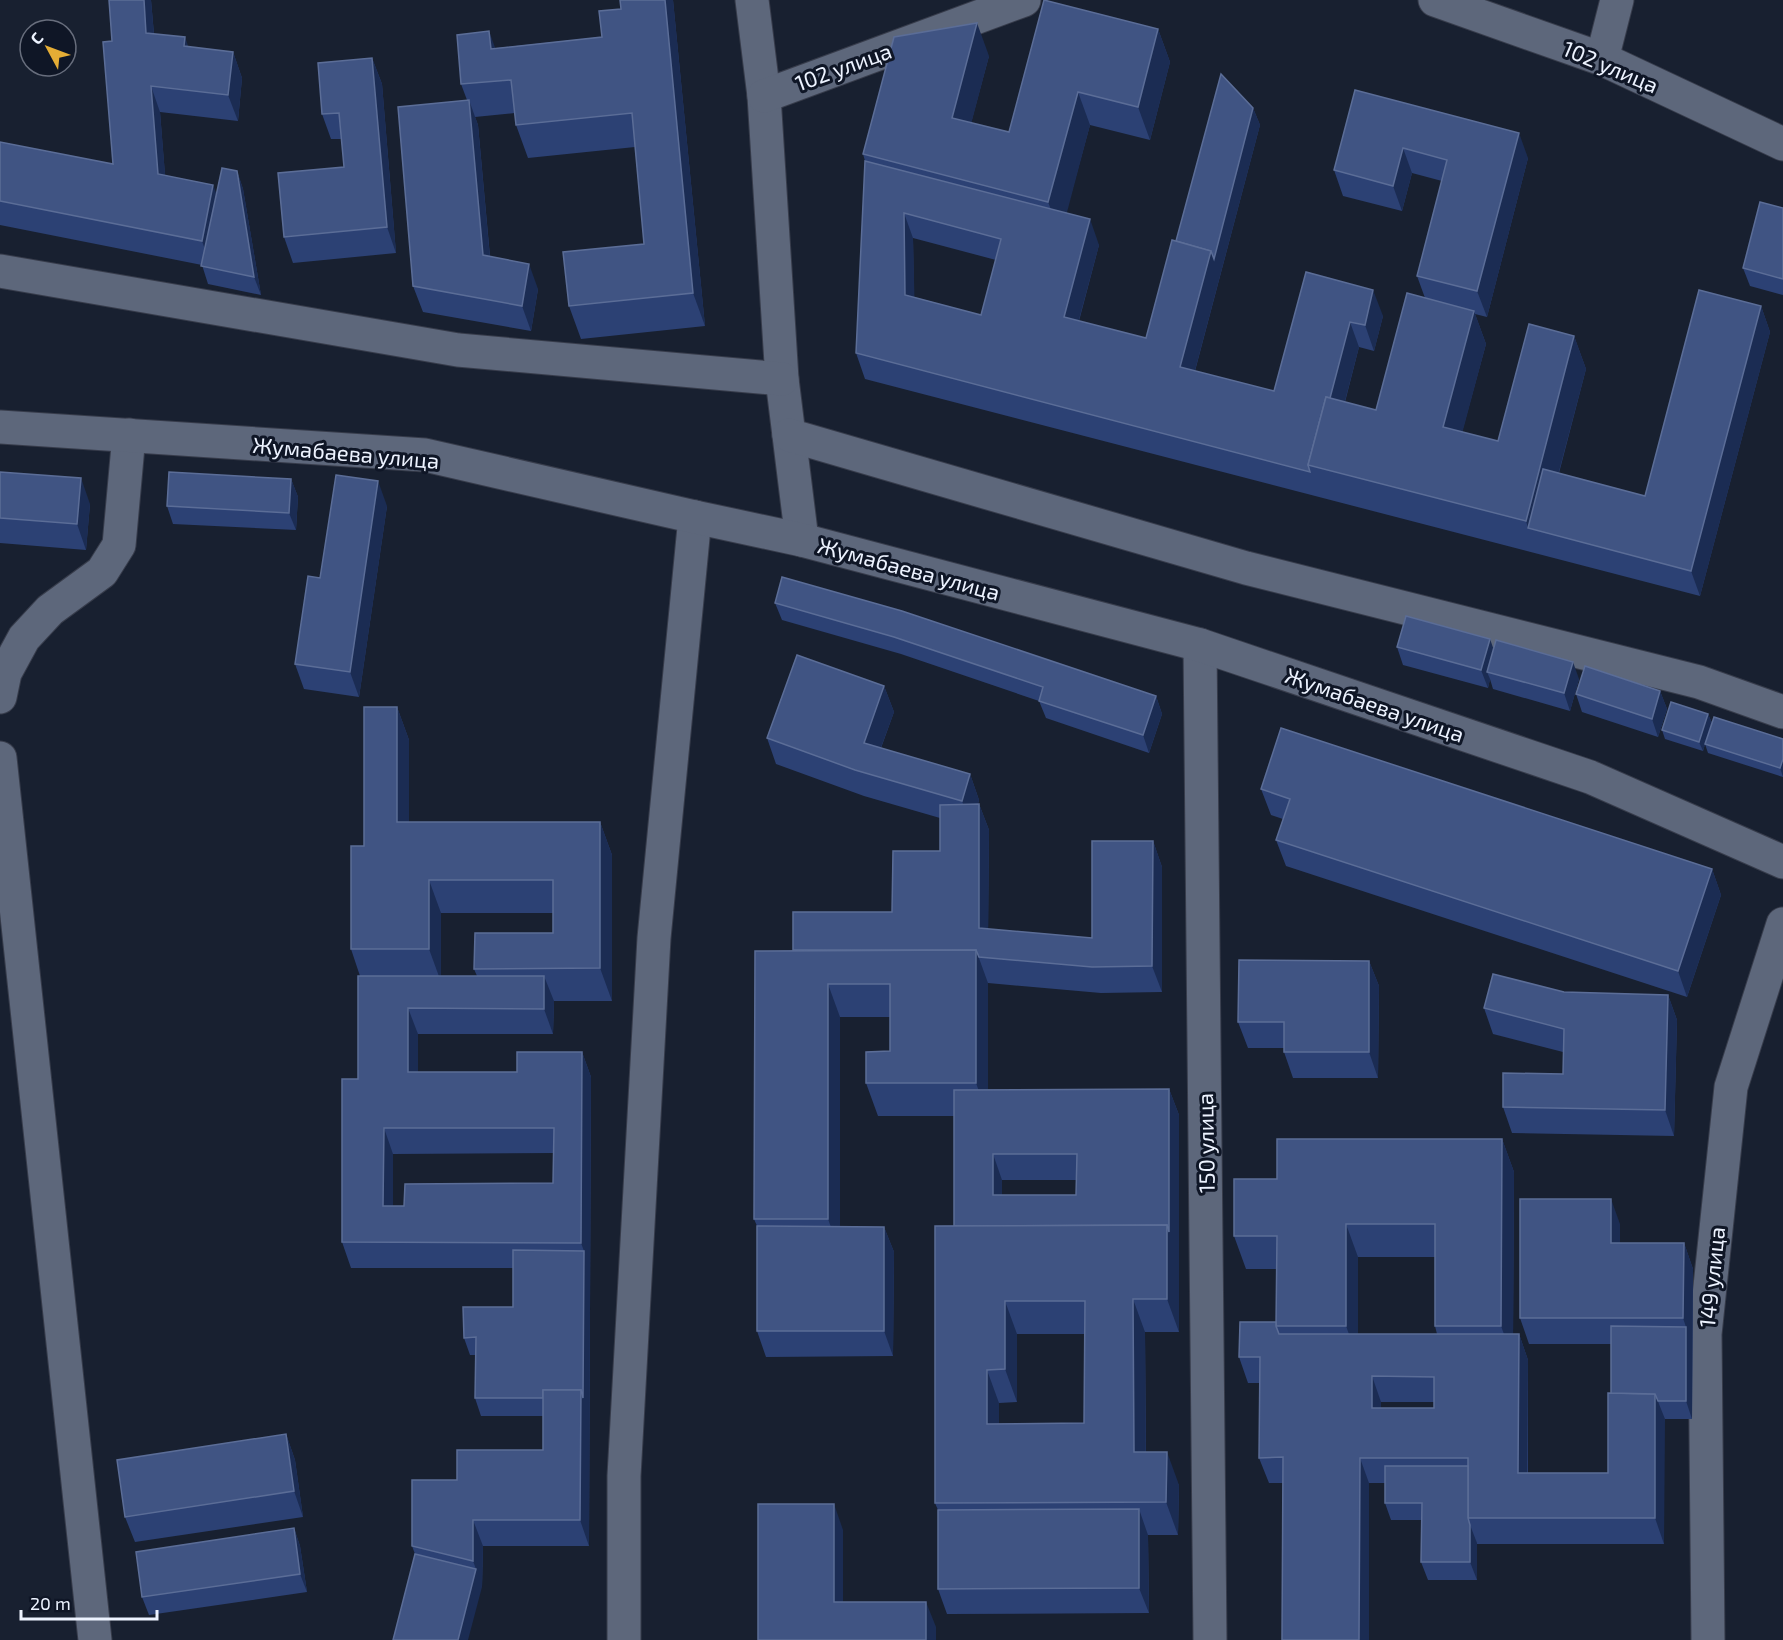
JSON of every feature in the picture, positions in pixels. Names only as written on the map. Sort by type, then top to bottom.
[{"type":"street","points":[[752,0],[764,96],[783,379],[801,540]]},
{"type":"street","name":"102 улица","points":[[764,96],[1024,0]]},
{"type":"street","name":"102 улица","points":[[1435,0],[1602,59],[1783,144]]},
{"type":"street","points":[[1602,59],[1617,0]]},
{"type":"street","points":[[0,271],[458,350],[783,379]]},
{"type":"street","name":"Жумабаева улица","points":[[0,427],[425,455],[801,540],[1200,645],[1590,777],[1783,862]]},
{"type":"street","points":[[0,697],[5,674],[24,638],[50,610],[102,572],[118,545],[129,435]]},
{"type":"street","points":[[789,435],[1246,568],[1699,682],[1783,712]]},
{"type":"street","points":[[624,1640],[624,1476],[654,938],[695,517]]},
{"type":"street","name":"150 улица","points":[[1200,645],[1210,1640]]},
{"type":"street","points":[[0,758],[95,1640]]},
{"type":"street","name":"149 улица","points":[[1708,1640],[1705,1334],[1707,1310],[1731,1086],[1783,924]]},
{"type":"building","points":[[109,0],[144,0],[146,33],[185,37],[184,46],[233,52],[228,95],[151,86],[158,174],[213,185],[202,241],[0,201],[0,142],[113,164],[103,42],[112,41]]},
{"type":"building","points":[[620,0],[665,0],[693,293],[569,306],[563,252],[644,244],[632,113],[516,125],[511,80],[461,84],[457,35],[489,31],[491,49],[602,37],[599,11],[621,9]]},
{"type":"building","points":[[1044,0],[1158,29],[1138,107],[1078,92],[1048,202],[863,154],[894,37],[977,23],[952,118],[1009,132]]},
{"type":"building","points":[[372,58],[387,227],[284,237],[278,173],[344,167],[339,113],[322,114],[318,63]]},
{"type":"building","points":[[1221,74],[1253,108],[1214,259],[1211,251],[1176,241]]},
{"type":"building","points":[[1355,90],[1519,133],[1477,291],[1417,276],[1447,160],[1403,148],[1393,186],[1334,170]]},
{"type":"building","points":[[469,100],[483,255],[529,264],[522,306],[413,286],[398,107]]},
{"type":"building","points":[[865,161],[1090,219],[1064,317],[1146,338],[1172,240],[1211,251],[1180,367],[1274,391],[1306,272],[1373,290],[1365,325],[1350,322],[1330,398],[1326,397],[1308,465],[1310,472],[856,353]],"holes":[[[904,213],[1001,239],[981,315],[905,295]]]},
{"type":"building","points":[[222,168],[237,171],[254,277],[201,266]]},
{"type":"building","points":[[1760,202],[1783,208],[1783,279],[1743,268]]},
{"type":"building","points":[[1699,290],[1761,306],[1691,571],[1528,528],[1543,469],[1645,496]]},
{"type":"building","points":[[1407,293],[1474,311],[1443,427],[1498,441],[1529,324],[1574,336],[1526,521],[1308,465],[1326,397],[1376,410]]},
{"type":"building","points":[[0,472],[81,478],[77,524],[0,518]]},
{"type":"building","points":[[169,472],[291,479],[289,513],[167,506]]},
{"type":"building","points":[[336,475],[378,481],[350,672],[295,664],[308,576],[320,578]]},
{"type":"building","points":[[782,577],[902,611],[1156,696],[1143,735],[1039,701],[1043,687],[894,637],[775,603]]},
{"type":"building","points":[[1406,616],[1490,639],[1481,670],[1397,647]]},
{"type":"building","points":[[1496,640],[1573,662],[1564,693],[1487,672]]},
{"type":"building","points":[[797,655],[884,686],[864,743],[970,774],[962,801],[855,770],[767,738]]},
{"type":"building","points":[[1585,666],[1660,691],[1652,719],[1576,694]]},
{"type":"building","points":[[1671,702],[1708,714],[1699,742],[1662,730]]},
{"type":"building","points":[[364,707],[397,707],[397,822],[600,822],[600,968],[474,969],[475,933],[553,933],[553,880],[429,880],[429,949],[351,949],[351,846],[364,846]]},
{"type":"building","points":[[1714,717],[1783,739],[1783,759],[1780,768],[1705,744]]},
{"type":"building","points":[[1281,728],[1712,869],[1678,971],[1276,840],[1290,799],[1261,789]]},
{"type":"building","points":[[979,804],[979,928],[1092,938],[1092,841],[1153,841],[1152,966],[1092,967],[979,957],[976,950],[793,950],[793,912],[892,912],[893,851],[940,851],[940,805]]},
{"type":"building","points":[[976,950],[976,1083],[866,1083],[866,1052],[890,1051],[890,984],[828,984],[828,1219],[754,1219],[755,951]]},
{"type":"building","points":[[1239,960],[1369,961],[1369,1052],[1284,1052],[1284,1022],[1238,1022]]},
{"type":"building","points":[[1493,974],[1564,992],[1668,995],[1665,1110],[1503,1107],[1503,1073],[1563,1074],[1564,1029],[1484,1008]]},
{"type":"building","points":[[358,976],[544,976],[544,1009],[408,1008],[408,1072],[517,1072],[517,1052],[582,1052],[581,1243],[342,1242],[342,1079],[358,1079]],"holes":[[[384,1128],[554,1128],[553,1183],[405,1184],[404,1206],[383,1206]]]},
{"type":"building","points":[[1169,1089],[1169,1232],[1167,1225],[954,1226],[954,1090]],"holes":[[[993,1154],[1077,1154],[1076,1195],[993,1195]]]},
{"type":"building","points":[[1277,1139],[1502,1139],[1501,1326],[1435,1326],[1435,1224],[1346,1224],[1346,1326],[1276,1326],[1277,1236],[1234,1236],[1234,1179],[1277,1179]]},
{"type":"building","points":[[1520,1199],[1611,1199],[1611,1243],[1684,1243],[1683,1318],[1520,1318]]},
{"type":"building","points":[[1167,1225],[1167,1299],[1133,1299],[1134,1452],[1167,1452],[1166,1502],[935,1503],[935,1226]],"holes":[[[1005,1301],[1085,1301],[1084,1423],[987,1424],[987,1370],[1005,1369]]]},
{"type":"building","points":[[757,1226],[884,1227],[884,1331],[757,1331]]},
{"type":"building","points":[[513,1250],[584,1251],[583,1398],[581,1390],[543,1390],[543,1398],[475,1398],[476,1337],[464,1338],[463,1307],[513,1307]]},
{"type":"building","points":[[1240,1322],[1276,1322],[1279,1334],[1519,1334],[1518,1473],[1608,1473],[1608,1393],[1655,1394],[1655,1518],[1468,1518],[1468,1458],[1360,1458],[1359,1640],[1282,1640],[1283,1457],[1259,1458],[1260,1357],[1239,1357]],"holes":[[[1372,1376],[1434,1377],[1434,1408],[1372,1408]]]},
{"type":"building","points":[[1611,1326],[1686,1327],[1686,1401],[1658,1401],[1655,1394],[1611,1393]]},
{"type":"building","points":[[543,1390],[581,1390],[580,1520],[473,1520],[473,1561],[412,1546],[412,1480],[457,1480],[457,1450],[543,1450]]},
{"type":"building","points":[[286,1434],[294,1491],[125,1517],[117,1460]]},
{"type":"building","points":[[1385,1466],[1468,1466],[1470,1562],[1421,1562],[1422,1503],[1385,1503]]},
{"type":"building","points":[[758,1504],[834,1504],[834,1602],[926,1602],[926,1640],[758,1640]]},
{"type":"building","points":[[1139,1509],[1139,1588],[938,1589],[938,1510]]},
{"type":"building","points":[[294,1528],[300,1574],[142,1597],[136,1552]]},
{"type":"building","points":[[415,1554],[476,1569],[458,1640],[393,1640]]}]
